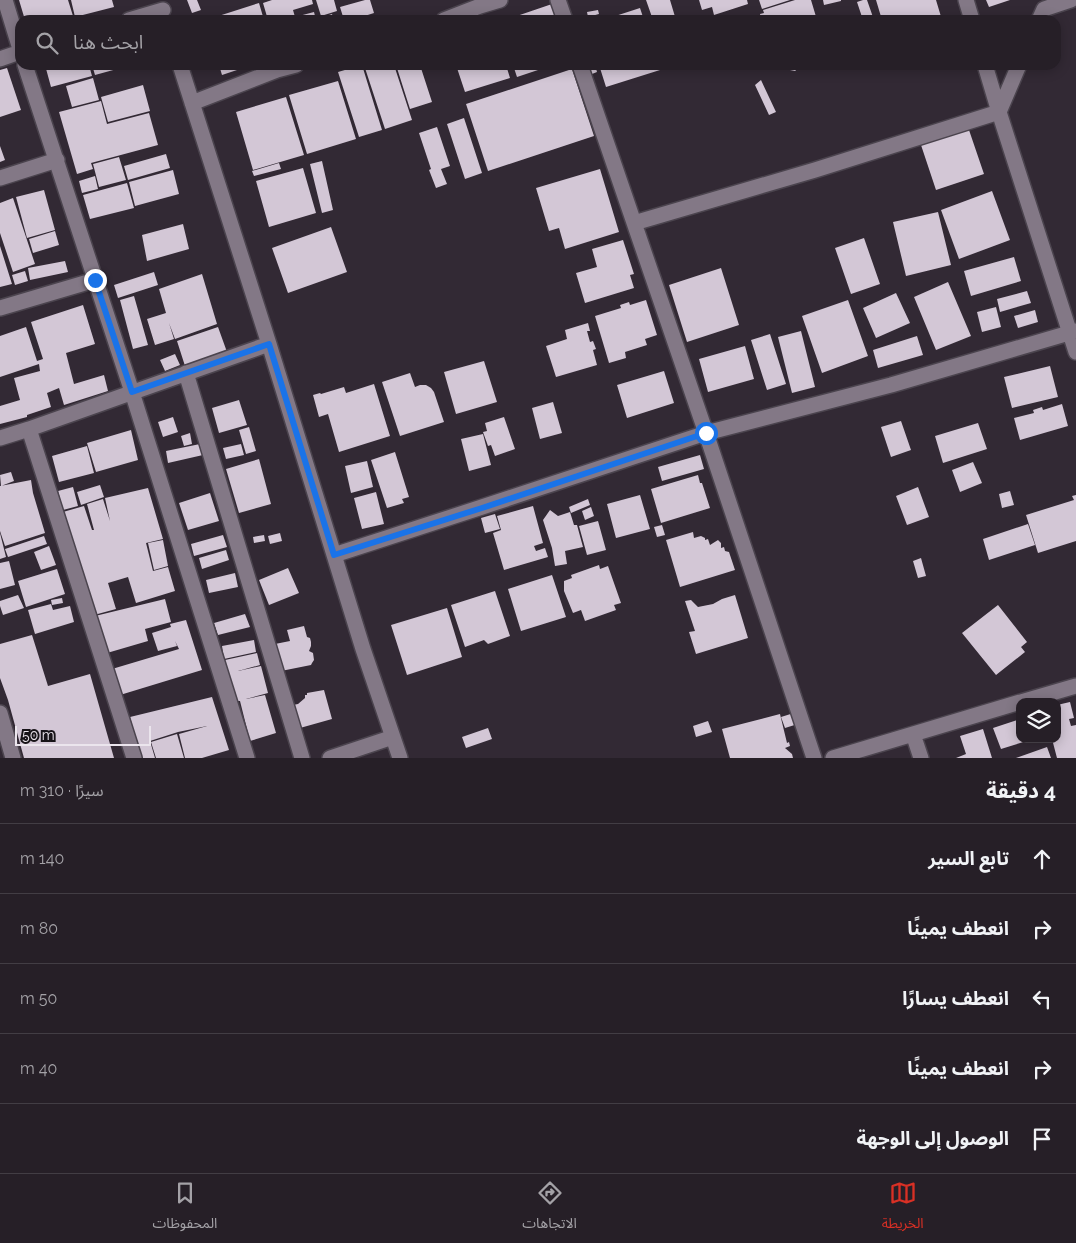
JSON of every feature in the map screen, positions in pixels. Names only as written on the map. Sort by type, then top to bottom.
[{"type":"street","points":[[5,0],[15,34]]},
{"type":"street","points":[[454,15],[479,3],[500,0]]},
{"type":"street","points":[[558,0],[563,15]]},
{"type":"street","points":[[966,0],[970,15]]},
{"type":"street","points":[[1041,15],[1044,9],[1071,0]]},
{"type":"street","points":[[146,15],[163,10]]},
{"type":"street","points":[[0,59],[15,53]]},
{"type":"street","points":[[27,70],[132,392],[247,758]]},
{"type":"street","points":[[182,70],[269,344],[362,649],[400,758]]},
{"type":"street","points":[[192,103],[277,70]]},
{"type":"street","points":[[582,70],[706,433],[814,758]]},
{"type":"street","points":[[986,70],[1073,332],[1076,352]]},
{"type":"street","points":[[634,223],[815,170],[999,112],[1017,70]]},
{"type":"street","points":[[0,178],[57,160]]},
{"type":"street","points":[[0,308],[95,280]]},
{"type":"street","points":[[334,555],[706,433],[891,385],[1073,332]]},
{"type":"street","points":[[0,438],[269,344]]},
{"type":"street","points":[[186,373],[302,758]]},
{"type":"street","points":[[29,429],[134,758]]},
{"type":"street","points":[[1034,698],[1076,686]]},
{"type":"street","points":[[832,758],[1016,703]]},
{"type":"street","points":[[0,713],[13,758]]},
{"type":"street","points":[[913,734],[921,758]]},
{"type":"street","points":[[330,758],[393,737]]},
{"type":"building","points":[[19,0],[68,0],[73,15],[24,15]]},
{"type":"building","points":[[71,0],[112,0],[114,7],[83,15],[75,15]]},
{"type":"building","points":[[187,0],[197,0],[201,10],[192,13]]},
{"type":"building","points":[[272,0],[312,0],[313,4],[293,10],[294,15],[267,15],[263,3]]},
{"type":"building","points":[[316,0],[334,0],[337,11],[321,15]]},
{"type":"building","points":[[370,0],[374,13],[368,15],[342,15],[340,7]]},
{"type":"building","points":[[646,0],[670,0],[674,15],[651,15]]},
{"type":"building","points":[[699,0],[747,0],[748,4],[714,15],[712,7],[702,10]]},
{"type":"building","points":[[759,0],[790,0],[762,9]]},
{"type":"building","points":[[795,0],[811,0],[816,15],[760,15],[764,13],[763,10]]},
{"type":"building","points":[[823,0],[841,0],[841,1],[824,5]]},
{"type":"building","points":[[867,0],[872,15],[861,15],[857,2]]},
{"type":"building","points":[[876,0],[936,0],[940,15],[880,15]]},
{"type":"building","points":[[986,0],[1010,0],[989,7]]},
{"type":"building","points":[[259,3],[263,15],[222,15]]},
{"type":"building","points":[[552,4],[556,15],[520,15]]},
{"type":"building","points":[[640,8],[642,15],[618,15]]},
{"type":"building","points":[[598,10],[599,14],[588,15],[587,12]]},
{"type":"building","points":[[314,12],[315,15],[303,15]]},
{"type":"building","points":[[7,68],[21,110],[0,117],[0,70]]},
{"type":"building","points":[[46,70],[90,70],[92,76],[51,87]]},
{"type":"building","points":[[94,70],[113,70],[95,75]]},
{"type":"building","points":[[220,70],[237,70],[222,75]]},
{"type":"building","points":[[364,70],[382,130],[359,137],[338,72]]},
{"type":"building","points":[[366,70],[396,70],[412,120],[385,129]]},
{"type":"building","points":[[398,70],[422,70],[432,102],[410,109]]},
{"type":"building","points":[[458,70],[508,70],[510,78],[465,92]]},
{"type":"building","points":[[515,70],[538,70],[517,77]]},
{"type":"building","points":[[572,70],[594,136],[488,171],[466,104]]},
{"type":"building","points":[[590,70],[596,70],[597,72],[592,74]]},
{"type":"building","points":[[601,70],[660,70],[606,87]]},
{"type":"building","points":[[93,78],[99,100],[72,107],[66,86]]},
{"type":"building","points":[[761,80],[776,112],[769,115],[755,85]]},
{"type":"building","points":[[338,81],[356,139],[307,154],[289,95]]},
{"type":"building","points":[[143,85],[150,111],[108,122],[101,97]]},
{"type":"building","points":[[286,97],[304,155],[253,170],[236,112]]},
{"type":"building","points":[[101,101],[107,124],[149,113],[158,145],[91,163],[93,169],[77,174],[59,112]]},
{"type":"building","points":[[464,118],[482,173],[465,179],[447,124]]},
{"type":"building","points":[[437,127],[450,166],[441,169],[447,184],[436,188],[419,133]]},
{"type":"building","points":[[969,130],[984,174],[936,190],[921,145]]},
{"type":"building","points":[[0,146],[5,160],[0,162]]},
{"type":"building","points":[[166,154],[170,168],[128,180],[124,166]]},
{"type":"building","points":[[119,157],[126,180],[99,187],[93,164]]},
{"type":"building","points":[[322,161],[333,210],[322,213],[310,164]]},
{"type":"building","points":[[279,163],[281,169],[254,176],[252,171]]},
{"type":"building","points":[[303,168],[316,213],[269,227],[256,181]]},
{"type":"building","points":[[600,169],[619,232],[565,249],[559,228],[549,231],[536,188]]},
{"type":"building","points":[[173,170],[179,194],[135,206],[129,182]]},
{"type":"building","points":[[95,176],[98,189],[82,193],[79,181]]},
{"type":"building","points":[[127,183],[134,208],[90,219],[83,195]]},
{"type":"building","points":[[44,190],[55,230],[27,238],[16,197]]},
{"type":"building","points":[[992,191],[1010,240],[959,259],[941,210]]},
{"type":"building","points":[[13,198],[35,264],[13,272],[0,233],[0,203]]},
{"type":"building","points":[[938,212],[951,265],[906,276],[893,222]]},
{"type":"building","points":[[183,224],[189,249],[147,261],[142,235]]},
{"type":"building","points":[[331,227],[347,272],[288,293],[272,248]]},
{"type":"building","points":[[55,231],[59,245],[33,253],[29,239]]},
{"type":"building","points":[[864,238],[880,284],[851,294],[835,248]]},
{"type":"building","points":[[623,240],[634,274],[630,275],[634,288],[585,303],[576,273],[597,267],[592,249]]},
{"type":"building","points":[[0,246],[12,284],[0,287]]},
{"type":"building","points":[[1014,257],[1021,281],[971,296],[964,271]]},
{"type":"building","points":[[65,261],[68,272],[30,280],[28,268]]},
{"type":"building","points":[[721,268],[739,325],[687,342],[669,285]]},
{"type":"building","points":[[25,271],[28,281],[15,285],[12,275]]},
{"type":"building","points":[[154,272],[158,285],[118,298],[114,285]]},
{"type":"building","points":[[202,274],[217,324],[175,339],[169,323],[174,339],[155,345],[147,319],[166,313],[159,289]]},
{"type":"building","points":[[948,282],[971,336],[936,350],[914,297]]},
{"type":"building","points":[[1027,291],[1031,303],[1000,312],[997,299]]},
{"type":"building","points":[[896,293],[910,323],[876,338],[863,308]]},
{"type":"building","points":[[134,296],[148,345],[133,349],[120,300]]},
{"type":"building","points":[[646,300],[657,335],[645,339],[647,345],[625,352],[626,358],[609,363],[595,316],[621,308],[620,305],[629,302],[630,305]]},
{"type":"building","points":[[848,300],[868,356],[822,373],[802,316]]},
{"type":"building","points":[[83,305],[95,344],[66,353],[74,384],[104,375],[108,391],[64,405],[59,388],[47,393],[51,407],[27,415],[27,417],[0,424],[0,406],[20,400],[14,378],[40,371],[39,364],[0,377],[0,336],[26,327],[37,361],[43,359],[31,322]]},
{"type":"building","points":[[996,307],[1001,327],[982,332],[977,312]]},
{"type":"building","points":[[1035,310],[1038,322],[1018,328],[1014,316]]},
{"type":"building","points":[[588,323],[590,331],[587,331],[590,342],[593,341],[596,349],[593,350],[597,365],[556,377],[546,346],[567,339],[565,330]]},
{"type":"building","points":[[218,327],[227,352],[185,366],[177,341]]},
{"type":"building","points":[[801,331],[815,387],[792,393],[778,337]]},
{"type":"building","points":[[770,334],[786,384],[767,390],[751,340]]},
{"type":"building","points":[[917,336],[923,355],[878,368],[873,350]]},
{"type":"building","points":[[745,346],[754,379],[708,392],[699,359]]},
{"type":"building","points":[[175,354],[180,365],[165,371],[160,360]]},
{"type":"building","points":[[484,361],[497,402],[456,414],[444,372]]},
{"type":"building","points":[[1050,366],[1058,397],[1012,408],[1004,377]]},
{"type":"building","points":[[664,371],[674,403],[627,418],[617,385]]},
{"type":"building","points":[[410,373],[415,387],[426,385],[434,392],[444,422],[400,436],[382,382]]},
{"type":"building","points":[[374,384],[390,436],[339,452],[328,414],[319,417],[313,395],[344,387],[346,393]]},
{"type":"building","points":[[239,400],[247,425],[219,433],[212,408]]},
{"type":"building","points":[[553,402],[562,433],[540,439],[532,408]]},
{"type":"building","points":[[1062,404],[1068,426],[1020,440],[1014,418],[1034,413],[1033,410],[1042,407],[1043,410]]},
{"type":"building","points":[[173,417],[178,432],[163,437],[158,422]]},
{"type":"building","points":[[504,417],[515,449],[495,456],[491,445],[488,446],[483,432],[487,431],[485,423]]},
{"type":"building","points":[[901,421],[911,450],[891,457],[881,427]]},
{"type":"building","points":[[978,423],[987,449],[943,463],[935,436]]},
{"type":"building","points":[[249,427],[256,451],[246,454],[239,430]]},
{"type":"building","points":[[131,430],[138,460],[96,472],[87,443]]},
{"type":"building","points":[[190,433],[192,444],[184,446],[181,436]]},
{"type":"building","points":[[483,434],[491,465],[469,471],[461,439]]},
{"type":"building","points":[[200,444],[203,455],[168,463],[166,451]]},
{"type":"building","points":[[241,444],[244,455],[226,459],[223,448]]},
{"type":"building","points":[[87,446],[94,473],[59,482],[52,456]]},
{"type":"building","points":[[395,452],[409,497],[402,499],[404,503],[387,508],[371,460]]},
{"type":"building","points":[[700,455],[704,469],[662,481],[658,467]]},
{"type":"building","points":[[259,459],[271,504],[239,513],[226,469]]},
{"type":"building","points":[[367,461],[373,487],[351,493],[345,466]]},
{"type":"building","points":[[973,462],[982,483],[960,492],[952,470]]},
{"type":"building","points":[[11,472],[14,481],[1,486],[0,475]]},
{"type":"building","points":[[698,475],[710,508],[661,523],[651,489]]},
{"type":"building","points":[[31,480],[45,533],[5,546],[0,531],[0,486]]},
{"type":"building","points":[[100,485],[104,497],[81,505],[77,492]]},
{"type":"building","points":[[73,487],[78,506],[63,510],[58,491]]},
{"type":"building","points":[[918,487],[929,517],[907,525],[896,496]]},
{"type":"building","points":[[148,488],[163,539],[146,543],[153,571],[168,567],[175,591],[136,603],[128,577],[108,583],[116,609],[94,615],[63,512],[84,506],[92,530],[94,530],[87,504],[103,499],[110,521],[105,498]]},
{"type":"building","points":[[1010,491],[1014,505],[1002,508],[999,494]]},
{"type":"building","points":[[376,492],[384,524],[362,529],[354,498]]},
{"type":"building","points":[[210,493],[219,521],[188,530],[179,503]]},
{"type":"building","points":[[640,495],[650,529],[616,538],[607,504]]},
{"type":"building","points":[[1076,495],[1076,541],[1038,553],[1026,515],[1074,500],[1072,496]]},
{"type":"building","points":[[588,499],[590,505],[571,513],[569,507]]},
{"type":"building","points":[[533,506],[543,543],[534,546],[536,551],[545,548],[548,557],[504,570],[493,533],[501,530],[497,516]]},
{"type":"building","points":[[591,507],[594,516],[585,520],[582,511]]},
{"type":"building","points":[[550,510],[558,516],[570,512],[574,525],[577,525],[583,547],[565,551],[567,564],[555,566],[552,548],[543,520]]},
{"type":"building","points":[[495,514],[500,529],[485,533],[481,518]]},
{"type":"building","points":[[598,521],[606,550],[587,555],[579,526]]},
{"type":"building","points":[[1028,524],[1035,545],[989,560],[983,539]]},
{"type":"building","points":[[662,525],[665,535],[657,537],[654,527]]},
{"type":"building","points":[[693,532],[694,538],[701,536],[705,540],[708,539],[710,545],[718,540],[721,543],[721,548],[724,547],[725,551],[729,552],[735,570],[680,587],[666,540]]},
{"type":"building","points":[[0,533],[6,557],[0,559]]},
{"type":"building","points":[[280,533],[282,541],[270,544],[268,536]]},
{"type":"building","points":[[223,535],[227,547],[194,556],[191,544]]},
{"type":"building","points":[[264,535],[265,541],[254,543],[253,537]]},
{"type":"building","points":[[44,536],[47,544],[8,557],[5,549]]},
{"type":"building","points":[[163,540],[168,566],[154,570],[148,543]]},
{"type":"building","points":[[49,546],[56,565],[41,570],[34,552]]},
{"type":"building","points":[[226,550],[229,560],[202,569],[199,558]]},
{"type":"building","points":[[921,558],[926,576],[918,578],[913,561]]},
{"type":"building","points":[[9,561],[15,585],[0,589],[0,563]]},
{"type":"building","points":[[599,565],[600,569],[608,566],[621,603],[614,605],[616,610],[585,621],[581,610],[573,613],[564,591],[564,581],[572,578],[571,575]]},
{"type":"building","points":[[288,568],[299,593],[269,605],[259,580]]},
{"type":"building","points":[[57,569],[65,594],[26,607],[18,581]]},
{"type":"building","points":[[235,573],[238,587],[209,593],[206,580]]},
{"type":"building","points":[[552,575],[566,617],[521,631],[508,589]]},
{"type":"building","points":[[495,591],[510,636],[488,644],[484,640],[465,647],[451,605]]},
{"type":"building","points":[[18,595],[24,608],[3,615],[0,601]]},
{"type":"building","points":[[735,595],[748,638],[696,654],[689,632],[695,631],[685,601],[691,600],[698,607],[713,604]]},
{"type":"building","points":[[62,598],[63,603],[52,605],[51,600]]},
{"type":"building","points":[[165,599],[171,622],[145,629],[148,641],[107,653],[95,616]]},
{"type":"building","points":[[51,604],[53,610],[70,606],[74,622],[35,634],[28,610]]},
{"type":"building","points":[[998,605],[1027,642],[1021,647],[1025,652],[996,675],[962,633]]},
{"type":"building","points":[[447,608],[462,657],[407,675],[391,625]]},
{"type":"building","points":[[245,614],[250,627],[218,635],[214,623]]},
{"type":"building","points":[[186,620],[202,670],[120,695],[112,669],[179,649],[175,641],[177,646],[158,651],[152,633],[171,627],[170,624]]},
{"type":"building","points":[[304,626],[307,637],[310,638],[311,646],[309,651],[313,653],[314,660],[311,665],[281,671],[275,644],[290,641],[287,630]]},
{"type":"building","points":[[32,635],[48,686],[90,674],[114,758],[24,758],[0,678],[0,644]]},
{"type":"building","points":[[254,640],[256,652],[224,659],[222,646]]},
{"type":"building","points":[[257,653],[260,665],[238,671],[261,666],[268,693],[246,699],[265,695],[276,733],[250,741],[240,701],[236,701],[225,660]]},
{"type":"building","points":[[324,690],[332,719],[300,728],[293,705],[298,704],[305,698],[307,693]]},
{"type":"building","points":[[212,697],[229,750],[202,758],[185,758],[179,734],[207,726],[178,732],[150,741],[155,758],[141,758],[130,717]]},
{"type":"building","points":[[1070,702],[1074,718],[1069,719],[1071,726],[1076,725],[1076,758],[1057,758],[1053,743],[1061,743],[1061,704]]},
{"type":"building","points":[[797,712],[801,723],[785,728],[781,717]]},
{"type":"building","points":[[780,714],[787,743],[789,742],[790,746],[785,748],[792,754],[793,758],[730,758],[722,729]]},
{"type":"building","points":[[1016,720],[1016,743],[1020,743],[1001,749],[993,728]]},
{"type":"building","points":[[708,721],[712,732],[696,737],[693,726]]},
{"type":"building","points":[[488,728],[492,739],[466,748],[462,737]]},
{"type":"building","points":[[983,729],[992,758],[956,758],[966,754],[960,736]]},
{"type":"building","points":[[177,734],[184,758],[156,758],[151,742]]},
{"type":"building","points":[[1047,747],[1051,758],[1016,758]]},
{"type":"route","points":[[95,280],[132,392],[269,344],[334,555],[706,433]]}]
